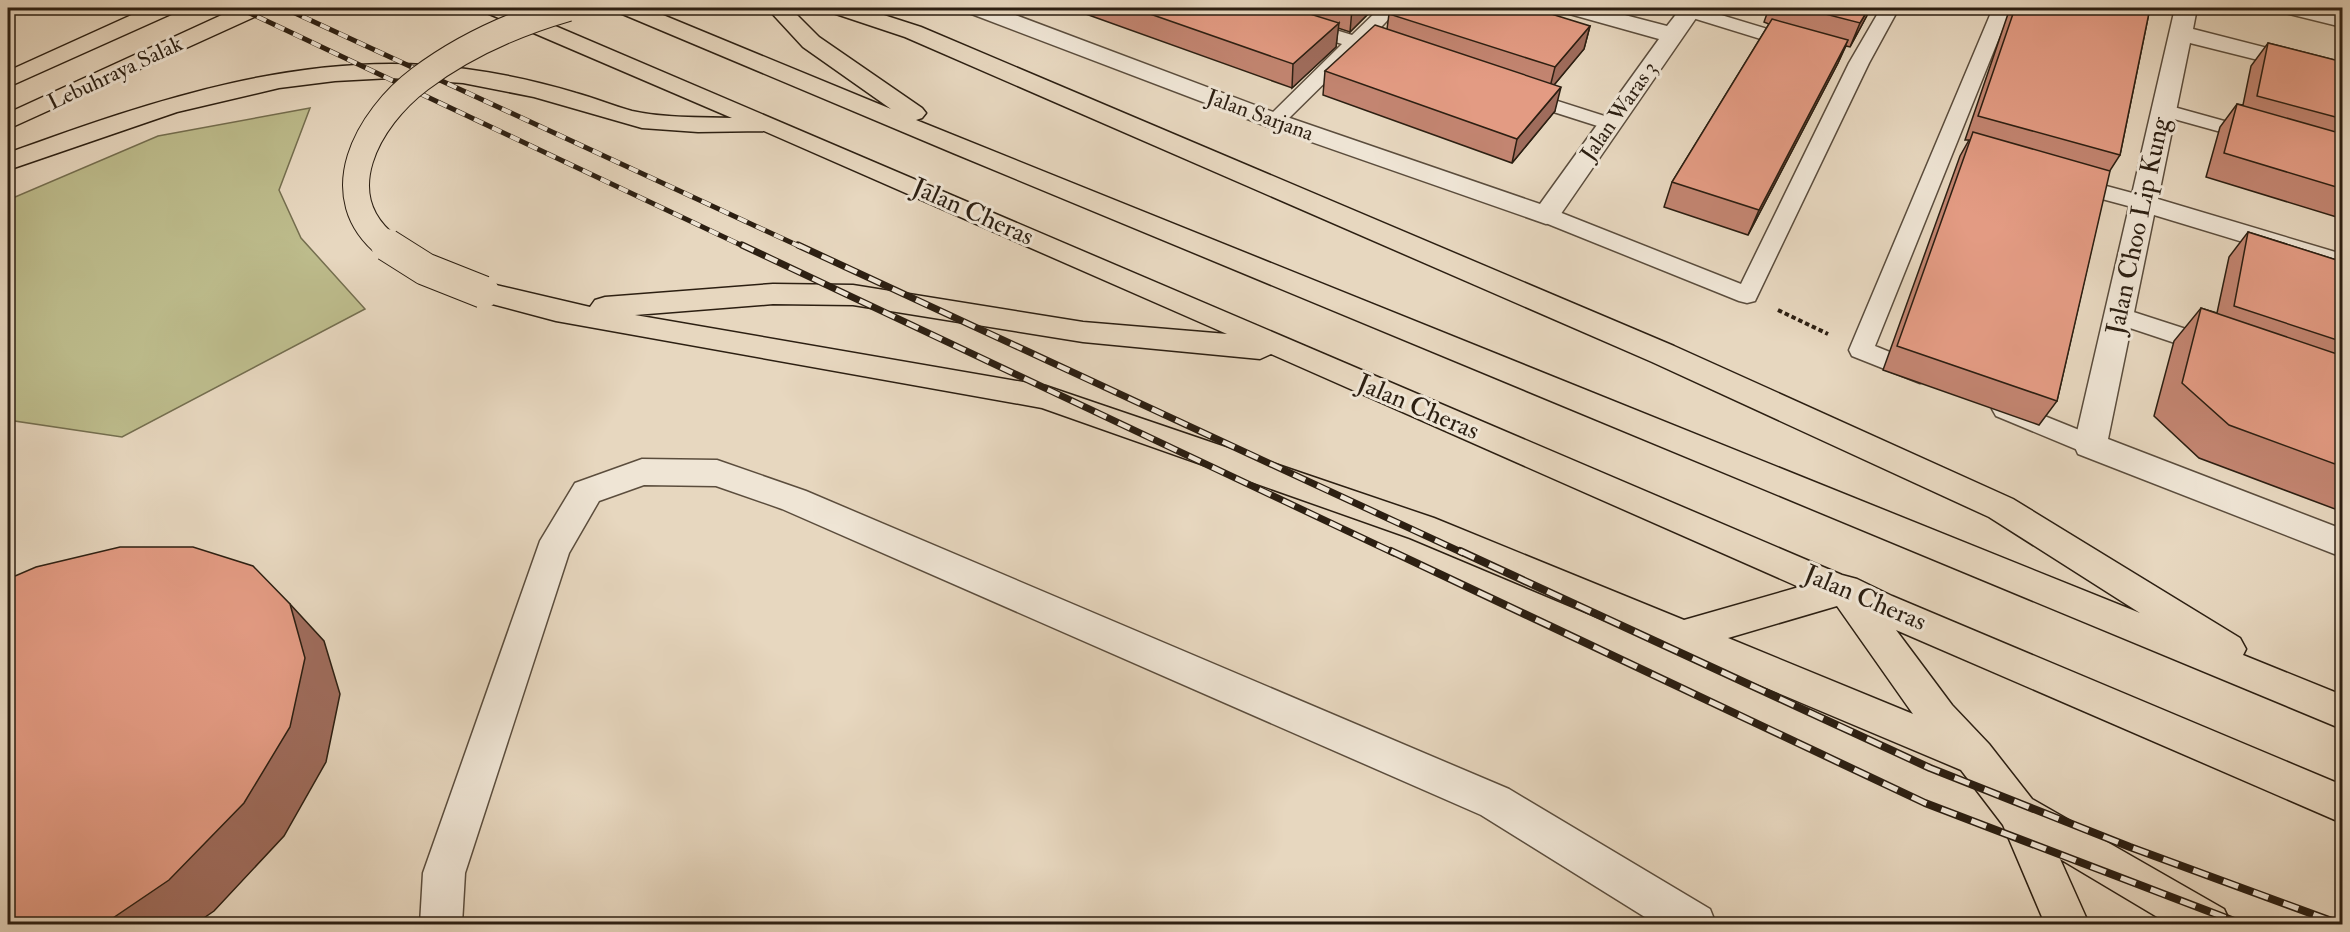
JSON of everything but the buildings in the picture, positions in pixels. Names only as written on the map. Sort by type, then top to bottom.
[{"type":"highway","points":[[72,26],[115,8]]},
{"type":"highway","name":"Lebuhraya Salak","points":[[8,80],[165,8]]},
{"type":"highway","name":"Lebuhraya Salak","points":[[8,122],[255,8]]},
{"type":"highway","name":"Jalan Cheras","points":[[495,8],[779,127],[1286,350],[2343,804]]},
{"type":"highway","points":[[568,8],[478,44],[419,80],[383,115],[363,150],[353,182],[360,210],[376,236],[421,268],[483,292],[556,311],[1047,398],[1422,528],[1975,757]]},
{"type":"highway","name":"Jalan Cheras","points":[[628,8],[962,148],[2343,712]]},
{"type":"highway","points":[[778,8],[811,42],[962,148]]},
{"type":"highway","points":[[841,8],[913,32],[1663,354],[2001,508],[2305,698]]},
{"type":"highway","points":[[8,162],[146,113],[211,94],[338,73],[446,73],[489,79],[565,97],[641,120],[779,127]]},
{"type":"highway","points":[[556,311],[773,294],[853,295],[1083,332],[1286,350]]},
{"type":"highway","points":[[1683,636],[1844,589],[1938,717],[1975,757],[2018,812],[2067,924]]},
{"type":"highway","points":[[2018,812],[2209,924]]},
{"type":"street","name":"Jalan Sarjana","points":[[977,8],[1275,122],[1546,215]]},
{"type":"street","points":[[1574,8],[1672,35]]},
{"type":"street","points":[[2293,8],[2343,20]]},
{"type":"street","name":"Jalan Waras 3","points":[[1546,215],[1691,9]]},
{"type":"street","points":[[2183,20],[2343,74]]},
{"type":"street","name":"Jalan Choo Lip Kung","points":[[2090,445],[2183,20]]},
{"type":"street","points":[[2143,203],[2343,263]]},
{"type":"street","points":[[2090,445],[2343,543]]},
{"type":"street","points":[[441,924],[444,873],[552,551],[587,492],[642,472],[717,473],[794,500],[1495,802],[1695,924]]},
{"type":"lane","points":[[1245,8],[1412,60]]},
{"type":"lane","points":[[1275,122],[1390,8]]},
{"type":"lane","points":[[1546,215],[1747,295],[1859,63],[1890,8]]},
{"type":"lane","points":[[1938,381],[1861,350],[1955,151],[2002,8]]},
{"type":"lane","points":[[1691,9],[1814,49]]},
{"type":"lane","points":[[1836,56],[1859,63]]},
{"type":"lane","points":[[1500,88],[1610,124]]},
{"type":"lane","points":[[2163,110],[2275,141]]},
{"type":"lane","points":[[2054,178],[2143,203]]},
{"type":"lane","points":[[2118,315],[2241,356]]},
{"type":"lane","points":[[1981,399],[2090,445]]},
{"type":"path","points":[[1747,295],[1861,350]]},
{"type":"shaded area","points":[[310,108],[279,190],[301,238],[365,309],[122,437],[8,420],[8,200],[158,136]]},
{"type":"railway","points":[[239,8],[745,247]]},
{"type":"railway","points":[[284,8],[801,247]]},
{"type":"railway","points":[[742,245],[1394,553]]},
{"type":"railway","points":[[798,245],[1463,553]]},
{"type":"railway","points":[[1391,551],[1925,803],[2242,924]]},
{"type":"railway","points":[[1460,551],[1930,768],[2130,847],[2340,924]]}]
